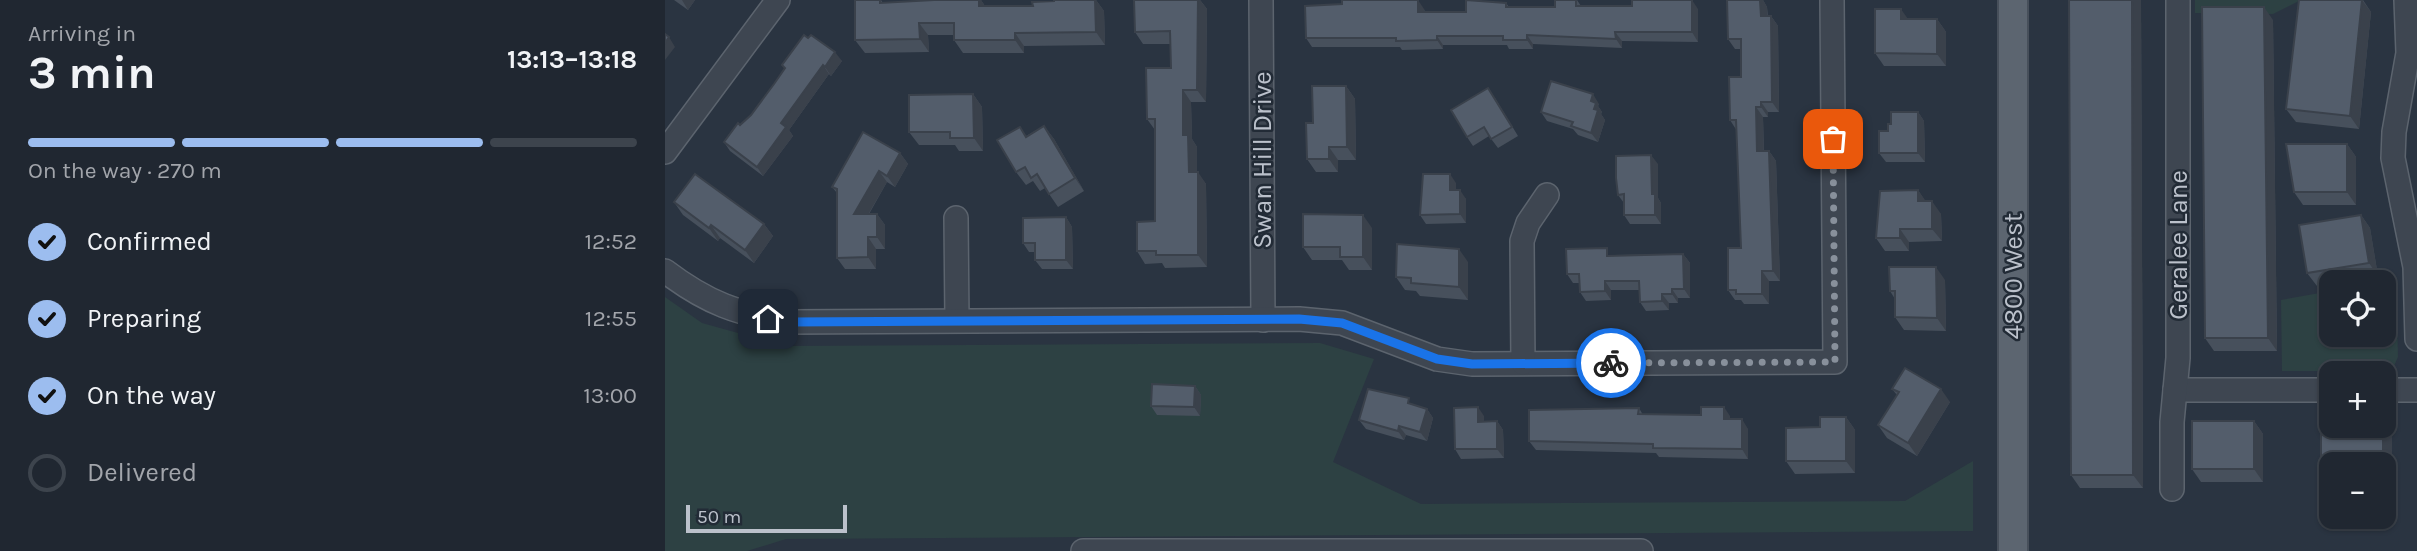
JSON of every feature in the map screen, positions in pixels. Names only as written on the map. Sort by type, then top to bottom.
[{"type":"main road","name":"4800 West","points":[[2013,0],[2013,551]]},
{"type":"street","points":[[665,152],[778,0]]},
{"type":"street","name":"Swan Hill Drive","points":[[1261,0],[1263,320]]},
{"type":"street","points":[[665,271],[711,302],[746,316],[789,322],[1263,320],[1342,323],[1437,359],[1472,364],[1835,362],[1832,0]]},
{"type":"street","name":"Geralee Lane","points":[[2172,489],[2178,358],[2178,0]]},
{"type":"street","points":[[2406,0],[2407,53],[2394,132],[2393,158],[2415,267],[2417,340]]},
{"type":"street","points":[[1523,363],[1522,242],[1528,223],[1547,195]]},
{"type":"street","points":[[956,218],[957,320]]},
{"type":"street","points":[[2175,390],[2319,390]]},
{"type":"street","points":[[2396,390],[2417,390]]},
{"type":"street","points":[[1083,551],[1641,551]]},
{"type":"green space","points":[[2195,0],[2301,0],[2273,14],[2195,13]]},
{"type":"green space","points":[[2396,279],[2398,357],[2396,361],[2319,361],[2319,371],[2282,371],[2281,300],[2319,293],[2319,347],[2396,347]]},
{"type":"green space","points":[[665,297],[702,323],[785,346],[1320,343],[1374,359],[1333,462],[1421,504],[1905,501],[1973,461],[1973,531],[786,539],[747,551],[665,551]]},
{"type":"building","points":[[855,0],[880,0],[880,3],[979,0],[979,6],[1033,6],[1032,2],[1095,0],[1096,32],[1015,33],[1015,40],[954,40],[954,23],[919,23],[920,39],[855,40]]},
{"type":"building","points":[[1134,0],[1198,0],[1197,90],[1183,90],[1183,135],[1188,135],[1189,172],[1198,172],[1198,255],[1156,255],[1156,251],[1137,251],[1137,222],[1155,221],[1155,119],[1147,119],[1146,68],[1171,68],[1170,31],[1135,32]]},
{"type":"building","points":[[1342,0],[1418,0],[1418,12],[1466,12],[1466,0],[1506,3],[1506,7],[1555,7],[1555,0],[1576,0],[1576,6],[1632,6],[1632,0],[1692,0],[1692,32],[1615,32],[1616,39],[1527,35],[1527,40],[1503,40],[1503,36],[1437,36],[1437,40],[1396,41],[1396,38],[1306,38],[1305,6],[1342,4]]},
{"type":"building","points":[[1727,0],[1760,0],[1761,16],[1771,16],[1772,102],[1761,102],[1761,107],[1756,107],[1757,151],[1769,151],[1773,271],[1762,271],[1762,294],[1736,294],[1736,290],[1728,290],[1728,248],[1741,248],[1736,120],[1730,120],[1729,77],[1741,77],[1741,39],[1728,39]]},
{"type":"building","points":[[2069,0],[2132,0],[2133,475],[2071,475]]},
{"type":"building","points":[[2299,0],[2362,0],[2350,116],[2286,109]]},
{"type":"building","points":[[2202,7],[2264,7],[2268,338],[2205,338]]},
{"type":"building","points":[[1875,9],[1901,9],[1901,19],[1937,19],[1937,54],[1875,53]]},
{"type":"building","points":[[804,35],[808,38],[811,35],[835,52],[781,123],[786,127],[757,167],[724,142],[738,123],[740,125],[751,115],[785,68],[782,65]]},
{"type":"building","points":[[1551,81],[1593,94],[1591,101],[1596,103],[1594,109],[1598,110],[1591,133],[1571,126],[1573,122],[1541,112]]},
{"type":"building","points":[[1312,86],[1346,86],[1347,147],[1329,147],[1329,159],[1307,159],[1306,123],[1313,123]]},
{"type":"building","points":[[1488,88],[1512,127],[1491,139],[1484,127],[1467,137],[1451,110]]},
{"type":"building","points":[[973,94],[974,138],[950,138],[950,132],[909,132],[909,95]]},
{"type":"building","points":[[1891,112],[1918,112],[1918,153],[1879,153],[1879,131],[1888,131]]},
{"type":"building","points":[[1044,126],[1075,178],[1049,194],[1037,174],[1031,178],[1025,167],[1016,172],[997,140],[1020,127],[1026,137]]},
{"type":"building","points":[[863,132],[900,153],[887,176],[879,171],[854,214],[877,214],[877,237],[868,237],[868,257],[837,258],[837,189],[832,187]]},
{"type":"building","points":[[2286,144],[2347,144],[2347,192],[2294,192]]},
{"type":"building","points":[[1651,155],[1655,215],[1624,215],[1624,194],[1618,195],[1616,156]]},
{"type":"building","points":[[695,174],[764,224],[745,250],[674,202]]},
{"type":"building","points":[[1423,174],[1450,174],[1450,190],[1460,190],[1460,214],[1420,215]]},
{"type":"building","points":[[1918,190],[1918,201],[1932,201],[1932,229],[1900,229],[1900,238],[1876,238],[1880,191]]},
{"type":"building","points":[[1303,214],[1363,215],[1363,257],[1340,257],[1340,247],[1303,247]]},
{"type":"building","points":[[2361,215],[2369,263],[2307,273],[2299,225]]},
{"type":"building","points":[[1066,217],[1066,260],[1035,260],[1035,243],[1023,243],[1023,218]]},
{"type":"building","points":[[1397,244],[1459,249],[1459,287],[1411,283],[1411,278],[1396,277]]},
{"type":"building","points":[[1607,248],[1607,256],[1683,254],[1684,289],[1672,289],[1672,294],[1662,294],[1662,301],[1640,302],[1639,281],[1605,281],[1605,291],[1580,292],[1579,274],[1567,274],[1566,249]]},
{"type":"building","points":[[1889,267],[1936,267],[1937,318],[1895,317],[1895,291],[1890,291]]},
{"type":"building","points":[[1905,368],[1941,389],[1908,443],[1878,425],[1899,392],[1892,389]]},
{"type":"building","points":[[1152,384],[1195,386],[1194,407],[1151,406]]},
{"type":"building","points":[[1368,389],[1409,398],[1408,403],[1427,409],[1420,432],[1399,426],[1398,431],[1359,420]]},
{"type":"building","points":[[1478,407],[1478,422],[1497,421],[1497,449],[1455,449],[1454,408]]},
{"type":"building","points":[[1701,407],[1724,407],[1724,419],[1742,419],[1742,449],[1653,448],[1653,444],[1529,441],[1529,410],[1639,408],[1638,414],[1701,415]]},
{"type":"building","points":[[1820,417],[1846,417],[1846,461],[1786,461],[1786,428],[1820,427]]},
{"type":"building","points":[[2192,421],[2254,421],[2254,469],[2192,469]]},
{"type":"building","points":[[2321,438],[2383,438],[2383,452],[2321,452]]},
{"type":"way so far","points":[[1611,363],[1835,362],[1833,139]]},
{"type":"route","points":[[768,319],[789,322],[1299,319],[1342,323],[1375,333],[1437,359],[1472,364],[1611,363]]}]
